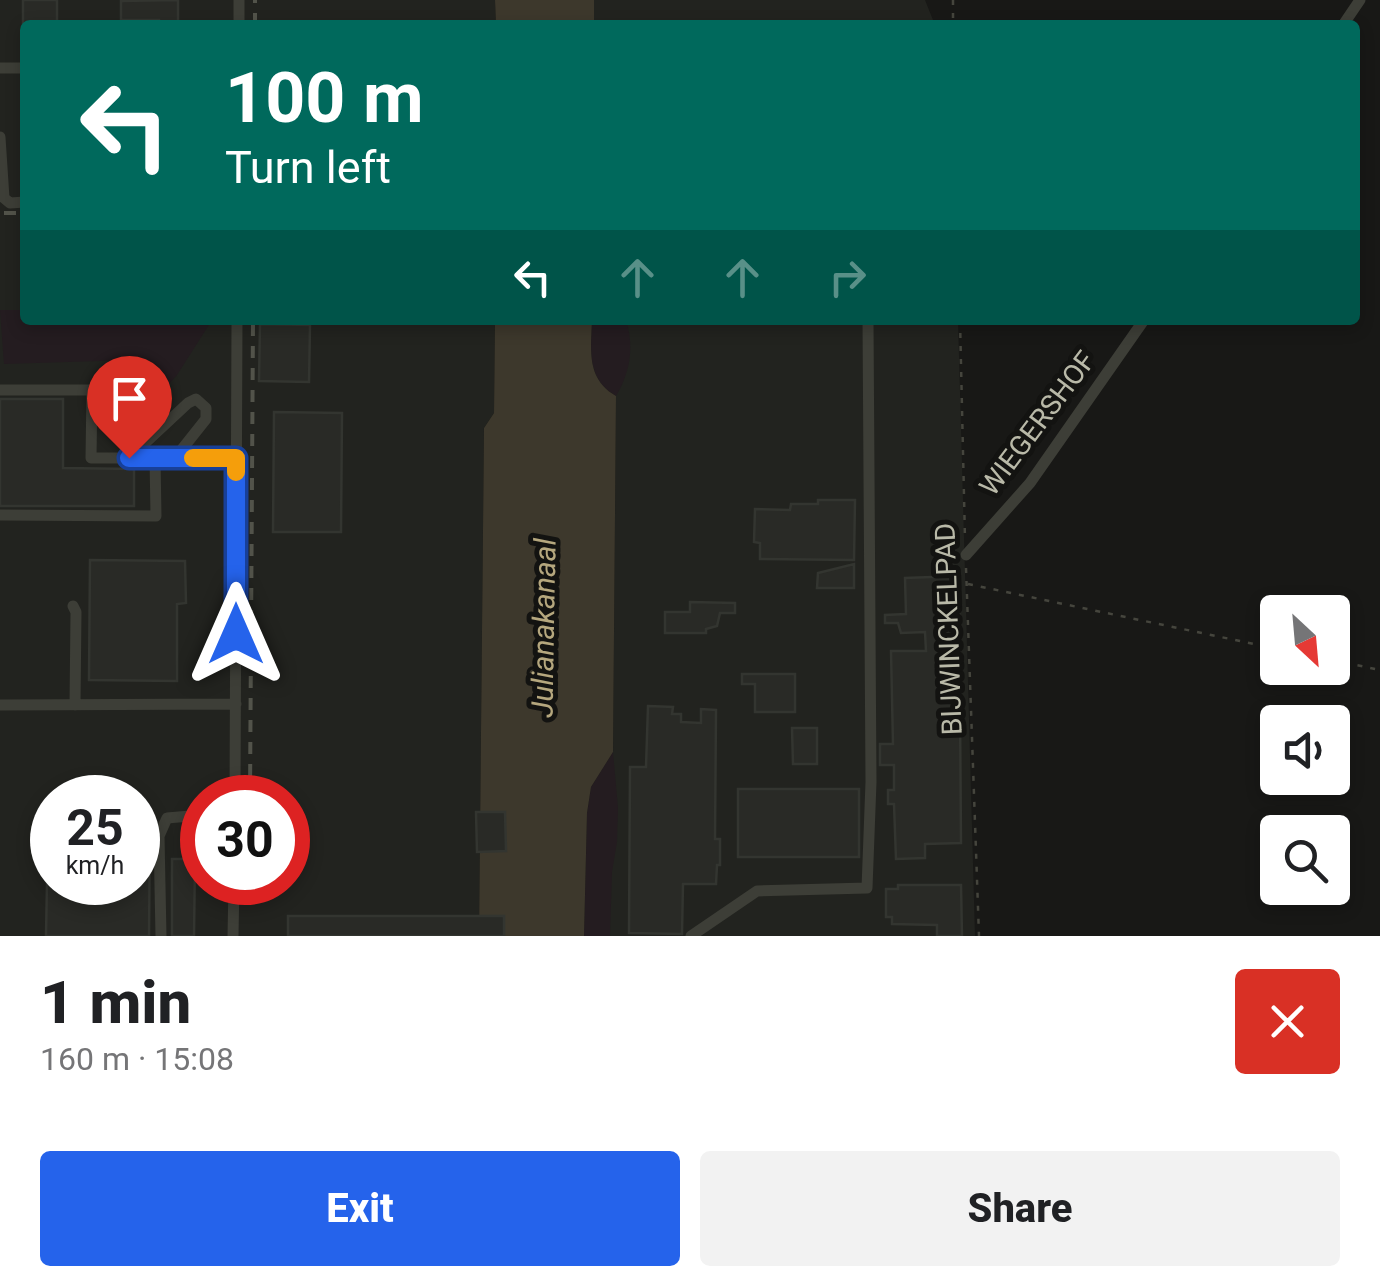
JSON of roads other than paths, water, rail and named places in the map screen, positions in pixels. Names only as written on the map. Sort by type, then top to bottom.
[{"type":"street","points":[[0,137],[4,198],[10,203],[20,202]]},
{"type":"street","points":[[235,775],[238,325]]},
{"type":"street","points":[[690,936],[752,892],[867,888],[871,782],[868,325]]},
{"type":"street","name":"WIEGERSHOF","points":[[966,554],[1030,483],[1141,325]]},
{"type":"street","points":[[0,390],[92,390],[92,458],[236,458]]},
{"type":"street","points":[[129,458],[196,399],[206,408],[206,419],[175,458]]},
{"type":"street","points":[[0,514],[156,516],[155,458]]},
{"type":"street","points":[[72,606],[76,612],[75,705]]},
{"type":"street","points":[[0,705],[236,704]]},
{"type":"street","points":[[161,936],[159,836],[166,818],[180,817]]},
{"type":"street","points":[[233,936],[234,905]]},
{"type":"water","points":[[495,0],[594,0],[594,20],[496,20]]},
{"type":"water","name":"Julianakanaal","points":[[495,325],[592,325],[595,372],[616,396],[613,752],[591,787],[584,936],[479,936],[484,428],[494,413]]},
{"type":"railway","points":[[255,0],[255,20]]},
{"type":"railway","points":[[4,213],[20,213]]},
{"type":"railway","points":[[250,775],[253,325]]}]
